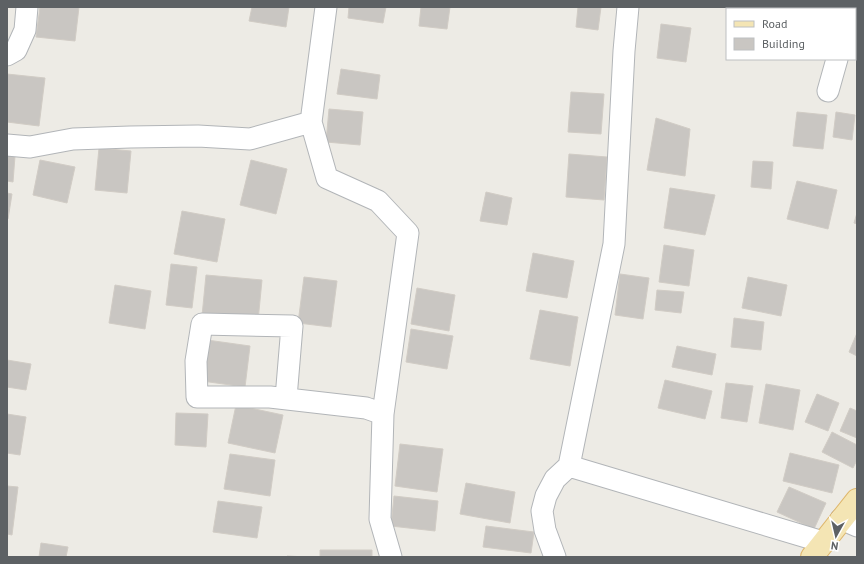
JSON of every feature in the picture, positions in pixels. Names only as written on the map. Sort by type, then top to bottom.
[{"type":"main road","points":[[817,549],[849,523],[857,500]]},
{"type":"street","points":[[7,55],[16,50],[25,30],[27,7]]},
{"type":"street","points":[[326,7],[311,122],[327,178],[378,201],[408,233],[383,414],[380,519],[391,557]]},
{"type":"street","points":[[555,557],[545,530],[542,511],[546,496],[555,479],[569,466],[614,244],[624,51],[628,7]]},
{"type":"street","points":[[828,91],[837,60]]},
{"type":"street","points":[[7,145],[30,147],[73,139],[130,137],[198,136],[250,139],[311,122]]},
{"type":"street","points":[[286,398],[292,326],[202,324],[196,362],[197,397],[286,398],[366,408],[383,414]]},
{"type":"street","points":[[569,466],[817,549]]},
{"type":"building","points":[[40,7],[79,7],[75,41],[36,37]]},
{"type":"building","points":[[252,7],[289,7],[286,27],[249,21]]},
{"type":"building","points":[[349,7],[386,7],[383,23],[348,18]]},
{"type":"building","points":[[421,7],[450,7],[447,29],[419,26]]},
{"type":"building","points":[[578,7],[601,7],[598,30],[576,27]]},
{"type":"building","points":[[750,7],[774,7],[774,8]]},
{"type":"building","points":[[661,24],[691,28],[686,62],[657,58]]},
{"type":"building","points":[[341,69],[380,75],[377,99],[337,94]]},
{"type":"building","points":[[7,74],[45,78],[39,126],[7,122]]},
{"type":"building","points":[[571,92],[604,94],[601,134],[568,132]]},
{"type":"building","points":[[329,109],[363,112],[360,145],[326,142]]},
{"type":"building","points":[[797,112],[827,115],[823,149],[793,146]]},
{"type":"building","points":[[836,112],[855,115],[852,140],[833,137]]},
{"type":"building","points":[[656,118],[690,129],[685,176],[647,170]]},
{"type":"building","points":[[99,148],[131,151],[127,193],[95,190]]},
{"type":"building","points":[[569,154],[607,157],[604,200],[566,197]]},
{"type":"building","points":[[7,155],[15,156],[13,182],[7,181]]},
{"type":"building","points":[[40,160],[75,167],[67,203],[33,195]]},
{"type":"building","points":[[251,160],[287,169],[276,214],[240,205]]},
{"type":"building","points":[[753,161],[773,162],[771,189],[751,187]]},
{"type":"building","points":[[797,181],[837,190],[828,229],[787,219]]},
{"type":"building","points":[[670,188],[715,195],[705,235],[664,228]]},
{"type":"building","points":[[486,192],[512,198],[507,225],[480,221]]},
{"type":"building","points":[[7,193],[12,194],[8,219],[7,219]]},
{"type":"building","points":[[182,211],[225,219],[217,262],[174,254]]},
{"type":"building","points":[[857,213],[857,224],[854,223]]},
{"type":"building","points":[[664,245],[694,250],[689,286],[659,282]]},
{"type":"building","points":[[533,253],[574,261],[567,298],[526,291]]},
{"type":"building","points":[[171,264],[197,267],[192,308],[166,305]]},
{"type":"building","points":[[620,274],[649,278],[643,319],[615,315]]},
{"type":"building","points":[[206,275],[262,280],[258,321],[202,316]]},
{"type":"building","points":[[304,277],[337,281],[331,327],[298,323]]},
{"type":"building","points":[[748,277],[787,285],[781,316],[742,308]]},
{"type":"building","points":[[115,285],[151,291],[145,329],[109,323]]},
{"type":"building","points":[[417,288],[455,295],[449,331],[411,324]]},
{"type":"building","points":[[657,290],[684,292],[681,313],[655,310]]},
{"type":"building","points":[[540,310],[578,317],[570,366],[530,359]]},
{"type":"building","points":[[734,318],[764,322],[761,350],[731,347]]},
{"type":"building","points":[[411,329],[453,336],[447,369],[406,362]]},
{"type":"building","points":[[857,333],[857,356],[849,352]]},
{"type":"building","points":[[207,340],[250,346],[245,387],[202,381]]},
{"type":"building","points":[[677,346],[716,354],[712,375],[672,367]]},
{"type":"building","points":[[7,360],[31,364],[26,390],[7,387]]},
{"type":"building","points":[[665,380],[712,391],[705,419],[658,408]]},
{"type":"building","points":[[726,383],[753,386],[747,422],[721,418]]},
{"type":"building","points":[[766,384],[800,390],[793,430],[759,423]]},
{"type":"building","points":[[817,394],[839,403],[828,431],[805,422]]},
{"type":"building","points":[[236,405],[283,415],[275,453],[228,443]]},
{"type":"building","points":[[850,408],[857,411],[857,438],[840,431]]},
{"type":"building","points":[[176,413],[208,414],[206,447],[175,445]]},
{"type":"building","points":[[7,414],[26,417],[20,455],[7,453]]},
{"type":"building","points":[[832,432],[857,445],[857,460],[853,468],[822,452]]},
{"type":"building","points":[[400,444],[443,449],[437,492],[395,486]]},
{"type":"building","points":[[790,453],[839,465],[832,493],[783,481]]},
{"type":"building","points":[[230,454],[275,460],[270,496],[224,489]]},
{"type":"building","points":[[466,483],[515,492],[510,523],[460,514]]},
{"type":"building","points":[[7,486],[18,487],[12,535],[7,534]]},
{"type":"building","points":[[789,487],[826,503],[814,529],[777,512]]},
{"type":"building","points":[[394,496],[438,501],[435,531],[391,526]]},
{"type":"building","points":[[218,501],[262,507],[257,538],[213,532]]},
{"type":"building","points":[[486,526],[534,532],[531,553],[483,547]]},
{"type":"building","points":[[41,543],[68,547],[66,557],[39,557]]},
{"type":"building","points":[[320,550],[372,550],[372,557],[320,557]]}]
